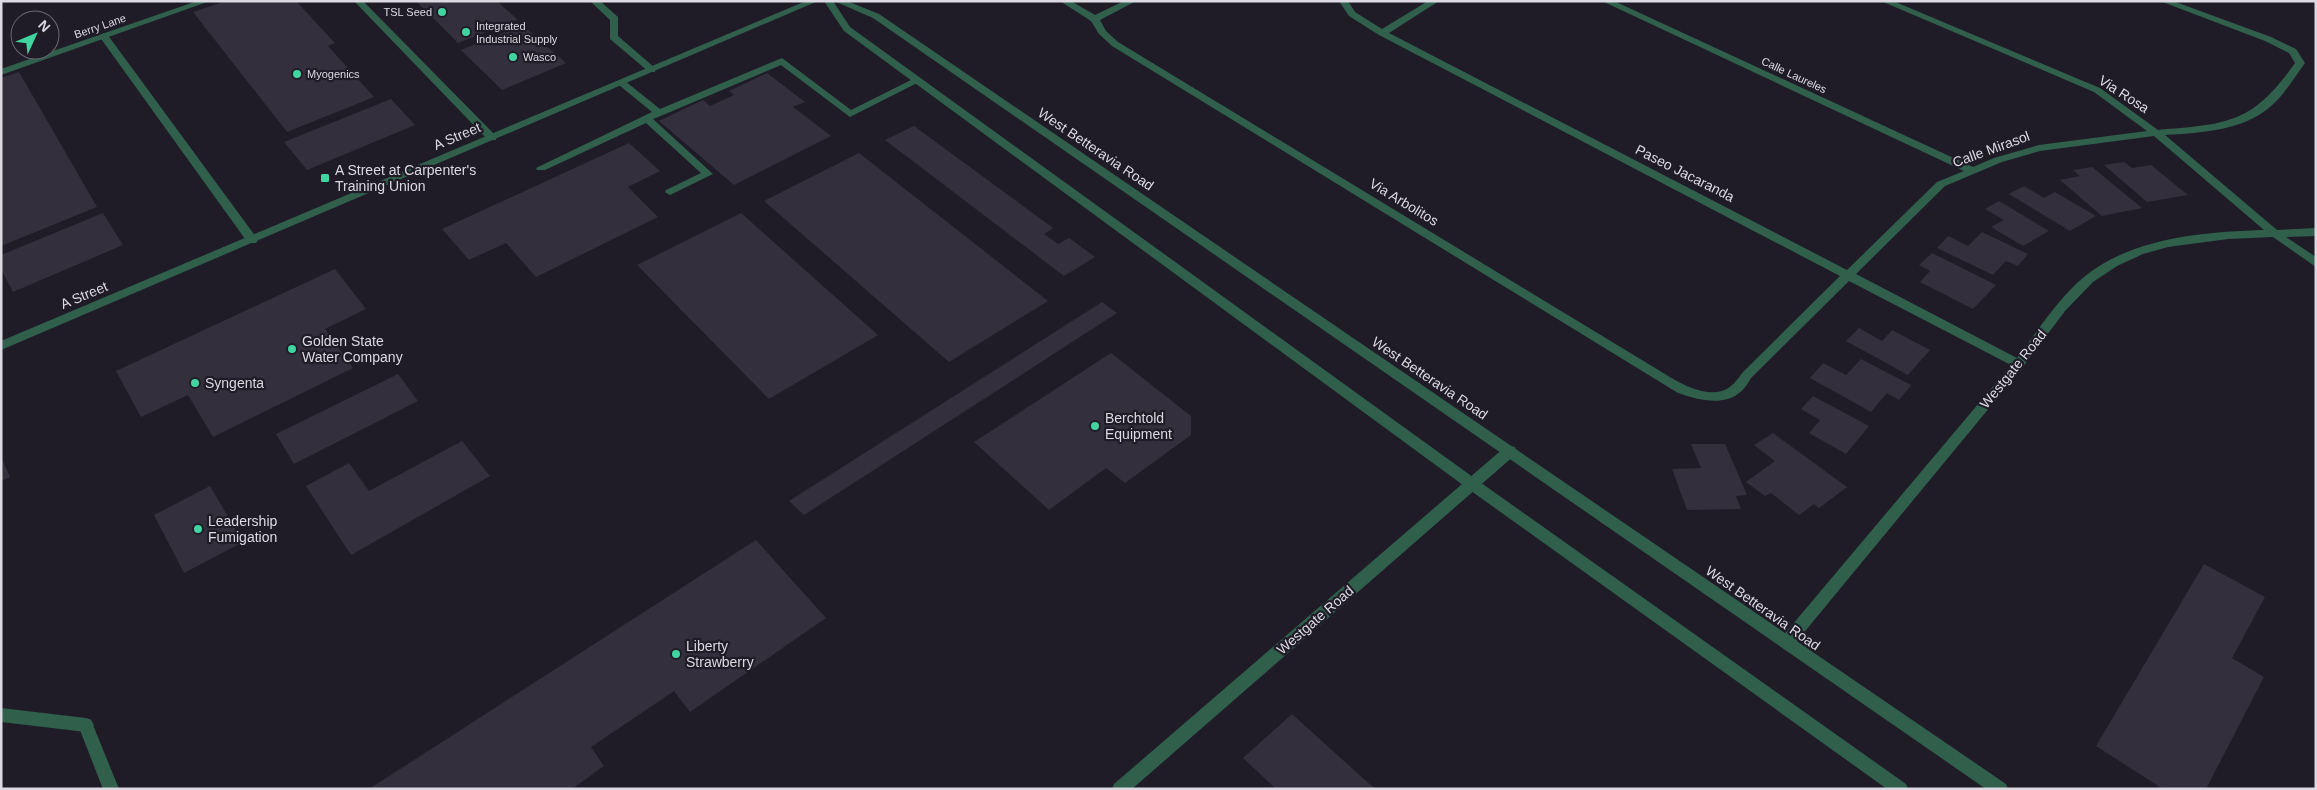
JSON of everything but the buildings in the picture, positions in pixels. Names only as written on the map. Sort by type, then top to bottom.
[{"type":"street","name":"Berry Lane","points":[[1,72],[206,1]]},
{"type":"street","points":[[358,1],[492,138]]},
{"type":"street","points":[[594,1],[615,19],[613,37],[652,70]]},
{"type":"street","name":"A Street","points":[[1,346],[814,1]]},
{"type":"street","points":[[828,1],[847,29],[1472,484],[1900,789]]},
{"type":"street","name":"West Betteravia Road","points":[[838,1],[876,16],[2000,789]]},
{"type":"street","points":[[1064,1],[1095,20],[1132,1]]},
{"type":"street","name":"Paseo Jacaranda","points":[[1343,1],[1352,14],[1382,33],[1850,274],[2019,364]]},
{"type":"street","points":[[1382,33],[1435,1]]},
{"type":"street","name":"Calle Laureles","points":[[1606,1],[1971,170]]},
{"type":"street","name":"Via Rosa","points":[[1885,1],[2097,90],[2128,109],[2276,234],[2316,263]]},
{"type":"street","name":"Calle Mirasol","points":[[1708,397],[1733,392],[1941,184],[1971,170],[2039,148],[2196,130],[2239,122],[2263,108],[2284,86],[2300,63],[2293,51],[2164,1]]},
{"type":"street","name":"Via Arbolitos","points":[[1095,20],[1102,32],[1115,44],[1639,363],[1672,386],[1708,397]]},
{"type":"street","points":[[104,36],[252,240]]},
{"type":"street","points":[[541,168],[659,113],[782,60],[850,114],[918,80]]},
{"type":"street","points":[[622,83],[659,113]]},
{"type":"street","points":[[647,119],[708,174],[670,192]]},
{"type":"street","name":"Westgate Road","points":[[1787,642],[2019,364],[2055,316],[2089,279],[2124,256],[2163,244],[2230,235],[2316,232]]},
{"type":"street","name":"Westgate Road","points":[[1120,789],[1510,451]]},
{"type":"street","points":[[1,716],[86,724],[111,789]]},
{"type":"place","name":"TSL Seed","points":[[442,12]]},
{"type":"place","name":"Integrated Industrial Supply","points":[[466,32]]},
{"type":"place","name":"Wasco","points":[[513,57]]},
{"type":"place","name":"Myogenics","points":[[297,74]]},
{"type":"place","name":"A Street at Carpenter's Training Union","points":[[325,178]]},
{"type":"place","name":"Golden State Water Company","points":[[292,349]]},
{"type":"place","name":"Syngenta","points":[[195,383]]},
{"type":"place","name":"Berchtold Equipment","points":[[1095,426]]},
{"type":"place","name":"Leadership Fumigation","points":[[198,529]]},
{"type":"place","name":"Liberty Strawberry","points":[[676,654]]}]
